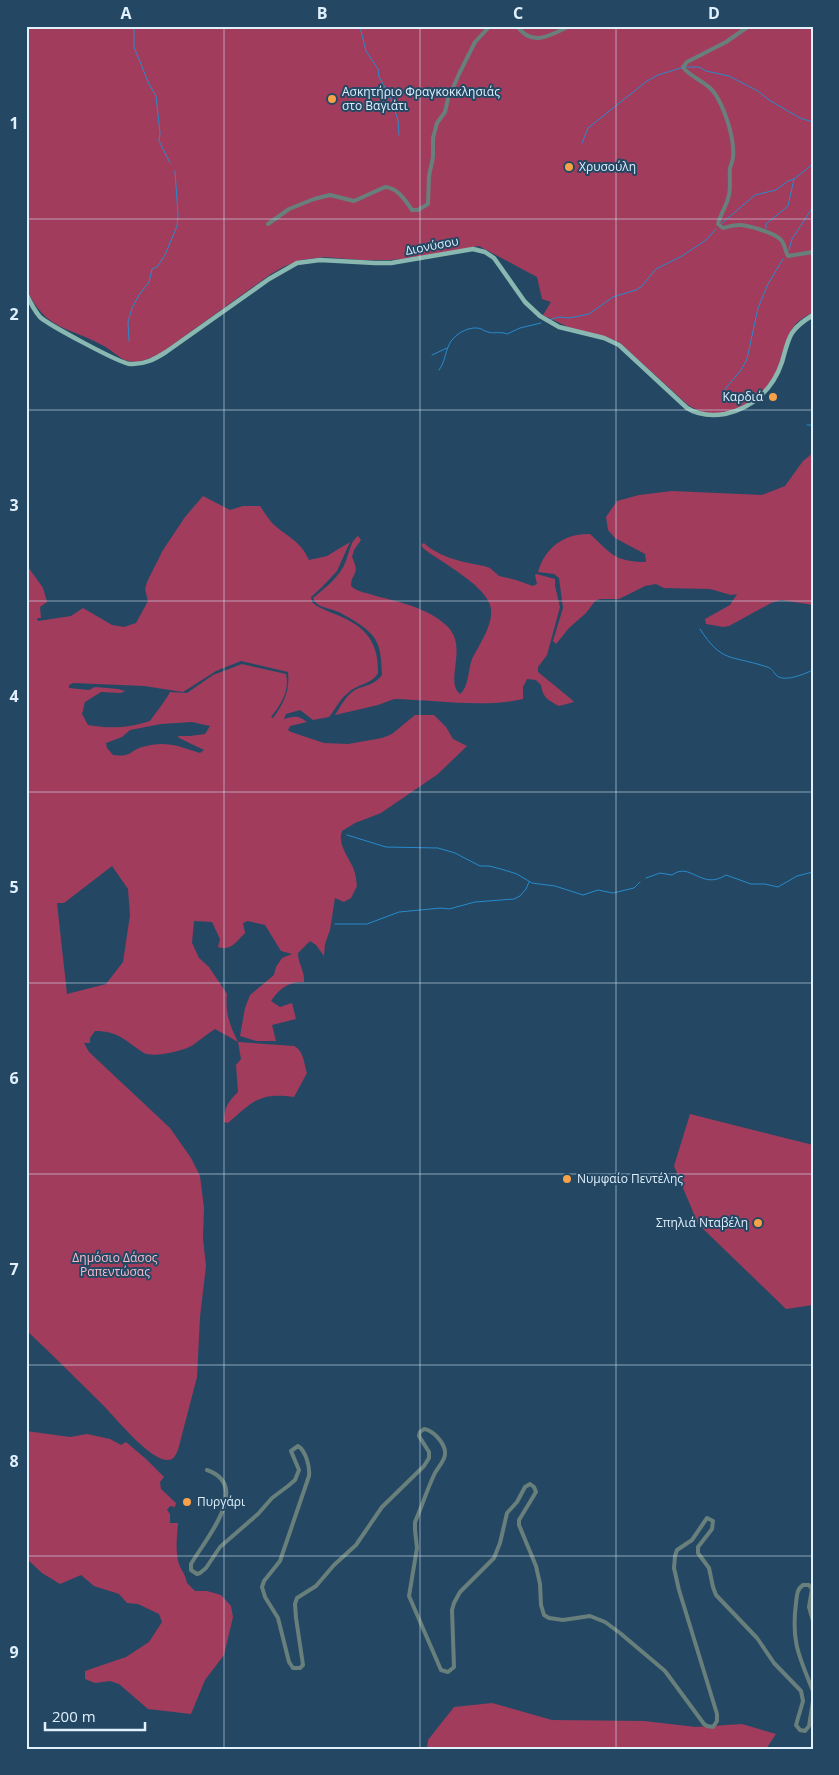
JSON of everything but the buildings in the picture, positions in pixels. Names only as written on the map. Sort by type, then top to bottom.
[{"type":"main road","name":"Διονύσου","points":[[26,294],[36,312],[44,320],[116,360],[135,364],[152,360],[166,352],[269,279],[297,263],[320,260],[375,264],[391,263],[464,249],[479,250],[494,258],[525,302],[544,319],[565,329],[604,338],[613,342],[631,355],[687,408],[696,413],[712,415],[728,413],[746,407],[765,392],[776,378],[791,334],[800,324],[813,315]]},
{"type":"street","points":[[268,224],[289,209],[314,199],[330,195],[354,202],[385,187],[396,191],[404,198],[412,210],[418,210],[428,204],[429,176],[436,123],[444,112],[459,74],[476,42],[490,26]]},
{"type":"street","points":[[517,26],[522,34],[530,38],[540,39],[570,26]]},
{"type":"street","points":[[749,26],[726,42],[687,62],[683,67],[713,91],[723,110],[731,137],[733,154],[730,169],[731,188],[718,224],[723,228],[736,225],[745,226],[777,236],[783,242],[788,256],[813,252]]},
{"type":"street","points":[[207,1470],[220,1475],[226,1494],[217,1525],[191,1564],[191,1570],[195,1574],[203,1571],[218,1549],[258,1514],[272,1498],[292,1482],[299,1470],[291,1451],[298,1446],[303,1450],[309,1476],[280,1561],[264,1581],[262,1589],[278,1618],[288,1662],[295,1668],[300,1668],[303,1665],[296,1601],[316,1586],[334,1565],[356,1546],[378,1512],[426,1462],[429,1452],[419,1436],[420,1432],[424,1429],[430,1430],[444,1447],[445,1456],[435,1473],[415,1522],[414,1530],[418,1541],[408,1594],[441,1670],[448,1672],[454,1667],[452,1610],[455,1600],[460,1592],[494,1558],[500,1543],[507,1513],[517,1502],[526,1486],[530,1484],[535,1488],[535,1495],[519,1520],[519,1525],[536,1566],[540,1584],[541,1605],[546,1616],[563,1620],[590,1616],[605,1622],[664,1671],[704,1724],[713,1727],[717,1721],[717,1714],[674,1568],[677,1550],[689,1543],[703,1522],[709,1518],[713,1521],[713,1526],[698,1549],[699,1555],[710,1570],[714,1590],[724,1604],[758,1638],[776,1665],[801,1691],[804,1700],[796,1725],[800,1730],[805,1731],[809,1726],[813,1701]]},
{"type":"street","points":[[813,1622],[810,1607],[812,1590],[809,1585],[803,1585],[798,1591],[794,1621],[794,1640],[798,1656],[813,1691]]},
{"type":"green space","points":[[26,26],[813,26],[813,312],[794,326],[779,366],[767,387],[758,396],[738,409],[714,414],[702,412],[688,405],[619,342],[568,327],[543,315],[551,302],[542,299],[537,277],[479,246],[415,258],[390,260],[324,257],[302,260],[285,266],[271,274],[161,353],[141,361],[132,362],[125,360],[105,347],[67,330],[49,319],[33,301],[26,287]]},
{"type":"green space","points":[[813,453],[813,605],[781,600],[771,603],[729,626],[723,627],[706,624],[705,619],[730,605],[737,594],[731,595],[710,589],[664,588],[656,584],[645,586],[619,599],[600,599],[595,601],[556,644],[553,641],[563,608],[559,578],[554,574],[538,572],[546,555],[557,543],[572,536],[590,534],[620,558],[635,562],[646,562],[645,554],[615,538],[608,530],[606,517],[617,501],[639,495],[672,491],[762,495],[785,486],[803,461]]},
{"type":"green space","name":"Δημόσιο Δάσος Ραπεντώσας","points":[[203,496],[230,510],[243,506],[260,506],[272,523],[302,548],[309,560],[327,556],[350,542],[337,571],[311,597],[312,602],[352,622],[367,634],[372,642],[378,661],[378,673],[369,682],[353,689],[346,695],[329,717],[313,720],[300,710],[286,714],[284,719],[296,717],[307,722],[290,726],[288,730],[324,743],[348,744],[382,738],[392,734],[415,715],[434,715],[446,727],[453,739],[467,746],[438,774],[381,813],[355,823],[342,831],[342,846],[354,870],[357,886],[351,898],[344,902],[335,898],[324,956],[316,945],[310,941],[298,953],[304,982],[289,984],[277,993],[271,1001],[280,1007],[292,1003],[296,1019],[272,1025],[276,1041],[256,1041],[240,1036],[245,1008],[250,995],[274,975],[276,967],[282,958],[292,954],[281,951],[265,925],[248,921],[243,923],[245,933],[233,945],[223,948],[218,947],[220,939],[212,922],[194,921],[192,943],[199,958],[209,967],[227,994],[229,1019],[238,1042],[215,1029],[189,1047],[154,1055],[144,1053],[121,1037],[103,1031],[95,1031],[90,1038],[90,1043],[84,1043],[89,1052],[170,1128],[191,1158],[200,1176],[204,1208],[203,1239],[206,1266],[200,1317],[197,1377],[178,1450],[173,1458],[168,1460],[161,1459],[142,1446],[26,1330],[26,564],[43,588],[47,602],[40,607],[41,618],[37,618],[38,621],[71,616],[83,608],[112,625],[124,627],[136,623],[148,601],[145,589],[147,582],[163,550],[185,517]],"holes":[[[241,661],[288,672],[288,685],[285,696],[273,718],[271,717],[286,692],[286,674],[242,664],[213,675],[187,693],[170,692],[150,721],[127,726],[104,727],[88,725],[82,714],[85,702],[101,692],[121,693],[125,691],[95,687],[89,690],[69,688],[69,685],[73,683],[144,686],[183,692],[216,671]],[[192,722],[210,726],[205,734],[178,736],[204,750],[200,753],[178,746],[158,744],[142,747],[127,755],[113,755],[107,748],[106,743],[122,737],[130,730],[161,724]],[[112,866],[128,889],[130,915],[123,962],[106,984],[67,994],[57,903],[64,903]]]},
{"type":"green space","points":[[358,536],[361,540],[354,550],[352,557],[356,571],[351,586],[359,591],[423,610],[447,626],[453,634],[456,644],[454,681],[460,694],[467,683],[472,659],[488,628],[491,609],[482,592],[421,545],[424,543],[444,556],[490,568],[499,576],[533,586],[537,584],[536,574],[555,579],[560,607],[547,655],[538,667],[538,672],[574,702],[559,706],[547,698],[543,693],[541,685],[536,680],[527,679],[523,687],[523,699],[508,702],[459,703],[394,699],[378,705],[335,715],[348,695],[373,683],[382,675],[381,656],[377,642],[368,631],[338,612],[317,604],[313,598],[340,572],[352,544]]},
{"type":"green space","points":[[238,1042],[294,1046],[302,1054],[307,1073],[294,1097],[264,1097],[250,1104],[228,1123],[224,1122],[225,1112],[229,1102],[238,1092],[236,1065],[241,1059]]},
{"type":"green space","points":[[690,1114],[813,1145],[813,1305],[786,1309],[698,1224],[674,1166]]},
{"type":"green space","points":[[26,1431],[70,1437],[87,1434],[110,1439],[121,1445],[126,1442],[164,1477],[160,1482],[161,1489],[176,1503],[175,1507],[170,1506],[167,1510],[170,1514],[170,1523],[178,1523],[177,1554],[187,1583],[195,1591],[207,1591],[221,1595],[231,1606],[233,1617],[224,1655],[205,1680],[191,1714],[148,1709],[119,1684],[110,1681],[95,1683],[85,1679],[85,1671],[126,1657],[149,1642],[162,1622],[159,1614],[138,1604],[127,1603],[119,1594],[94,1586],[81,1575],[60,1584],[42,1573],[26,1558]]},
{"type":"green space","points":[[492,1703],[552,1720],[644,1721],[696,1727],[742,1724],[776,1734],[766,1749],[427,1749],[428,1740],[454,1707]]},
{"type":"waterway","points":[[134,26],[134,47],[156,96],[160,133],[159,141],[170,163]]},
{"type":"waterway","points":[[360,27],[366,51],[378,69],[379,77],[390,96],[398,120],[399,135]]},
{"type":"waterway","points":[[686,67],[699,67],[706,71],[729,76],[758,91],[769,100],[800,118],[813,122]]},
{"type":"waterway","points":[[582,143],[588,128],[647,81],[658,75],[681,68]]},
{"type":"waterway","points":[[766,228],[766,224],[788,206],[794,179],[813,164]]},
{"type":"waterway","points":[[129,341],[128,322],[132,308],[149,282],[152,269],[157,267],[165,255],[177,226],[175,171]]},
{"type":"waterway","points":[[721,224],[755,195],[776,190],[794,179]]},
{"type":"waterway","points":[[789,250],[792,239],[813,207]]},
{"type":"waterway","points":[[549,320],[589,314],[613,297],[636,290],[642,286],[656,269],[682,256],[706,240],[716,229]]},
{"type":"waterway","points":[[722,393],[741,370],[747,359],[758,308],[768,284],[783,259]]},
{"type":"waterway","points":[[439,370],[451,341],[465,330],[480,328],[490,333],[507,334],[520,328],[541,323]]},
{"type":"waterway","points":[[432,355],[447,348]]},
{"type":"waterway","points":[[807,425],[813,425]]},
{"type":"waterway","points":[[700,629],[714,648],[721,653],[772,669],[780,677],[794,677],[813,670]]},
{"type":"waterway","points":[[347,835],[386,847],[438,848],[455,853],[480,866],[489,866],[517,874],[532,883],[555,886],[583,895],[598,890],[613,893],[634,888],[640,882]]},
{"type":"waterway","points":[[646,878],[660,873],[672,875],[685,871],[710,880],[726,875],[751,884],[765,884],[778,887],[797,876],[813,872]]},
{"type":"waterway","points":[[335,924],[367,924],[399,912],[449,909],[475,902],[514,899],[520,896],[529,882]]},
{"type":"place","name":"Ασκητήριο Φραγκοκκλησιάς στο Bαγιάτι","points":[[332,99]]},
{"type":"place","name":"Χρυσούλη","points":[[569,167]]},
{"type":"place","name":"Καρδιά","points":[[773,397]]},
{"type":"place","name":"Νυμφαίο Πεντέλης","points":[[567,1179]]},
{"type":"place","name":"Σπηλιά Νταβέλη","points":[[758,1223]]},
{"type":"place","name":"Πυργάρι","points":[[187,1502]]}]
